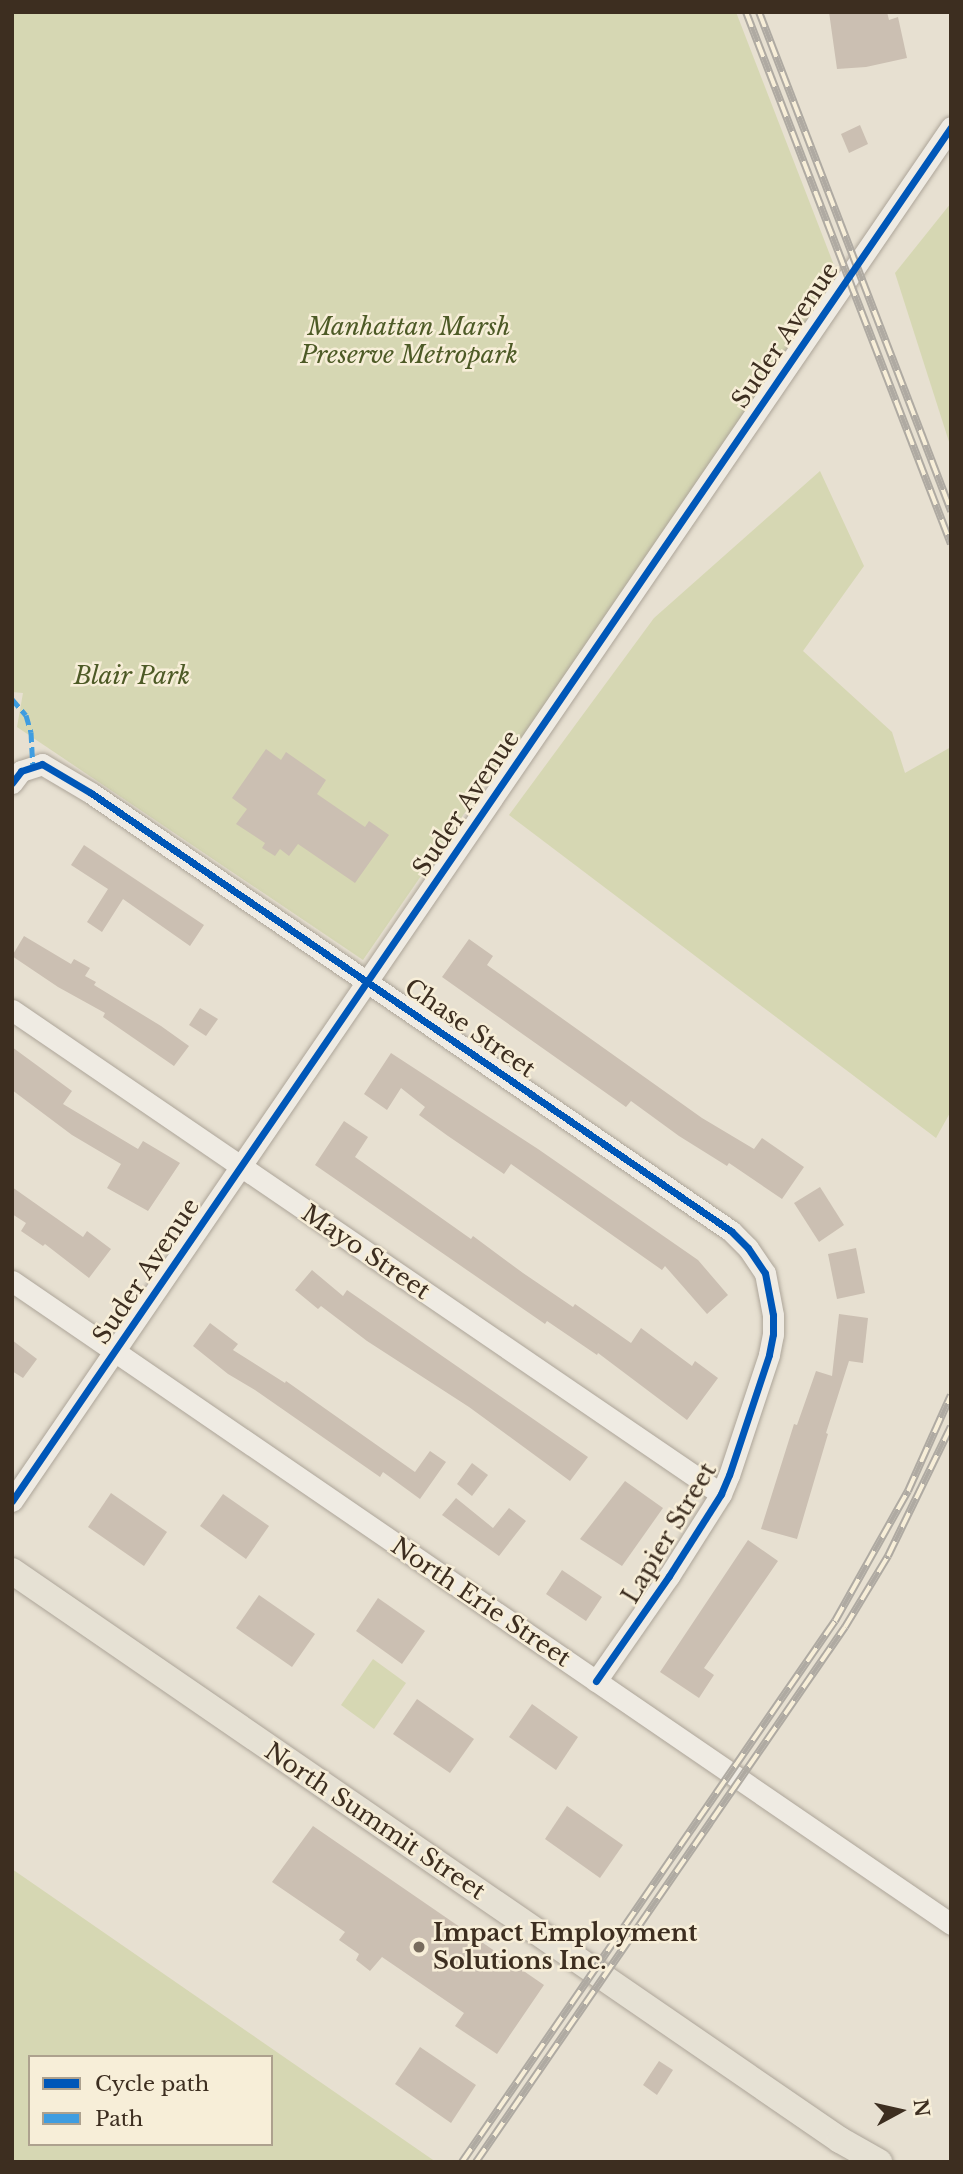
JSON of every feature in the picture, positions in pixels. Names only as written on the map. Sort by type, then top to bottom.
[{"type":"main road","name":"North Summit Street","points":[[12,1571],[808,2118],[879,2162]]},
{"type":"street","name":"Suder Avenue","points":[[12,1501],[951,127]]},
{"type":"street","name":"Chase Street","points":[[12,783],[21,771],[33,765],[49,766],[80,786],[731,1231],[748,1248],[765,1273]]},
{"type":"street","name":"Mayo Street","points":[[12,1010],[721,1494]]},
{"type":"street","name":"Lapier Street","points":[[596,1681],[721,1494],[769,1355],[773,1315],[765,1273]]},
{"type":"street","name":"North Erie Street","points":[[12,1280],[951,1924]]},
{"type":"green space","name":"Manhattan Marsh Preserve Metropark","points":[[12,12],[736,12],[842,286],[511,770],[499,763],[363,960],[17,727],[23,693],[12,692]]},
{"type":"green space","points":[[951,203],[951,448],[895,273]]},
{"type":"green space","points":[[820,471],[864,566],[803,651],[892,732],[905,773],[951,747],[951,1111],[936,1138],[509,815],[654,618]]},
{"type":"green space","points":[[373,1659],[406,1683],[374,1729],[341,1705]]},
{"type":"green space","points":[[12,1869],[436,2162],[12,2162]]},
{"type":"building","points":[[829,12],[887,12],[889,20],[898,17],[907,58],[866,67],[837,69]]},
{"type":"building","points":[[860,125],[868,144],[849,153],[841,134]]},
{"type":"building","points":[[266,749],[281,760],[286,752],[326,780],[317,794],[365,827],[369,821],[389,835],[355,883],[298,844],[289,856],[280,849],[275,856],[262,848],[265,843],[236,824],[247,809],[232,798]]},
{"type":"building","points":[[84,845],[204,925],[190,946],[123,899],[102,932],[87,922],[108,889],[71,865]]},
{"type":"building","points":[[24,936],[71,964],[74,959],[90,968],[85,976],[96,982],[94,985],[189,1046],[174,1066],[103,1017],[105,1013],[58,987],[12,956]]},
{"type":"building","points":[[469,939],[493,956],[487,965],[702,1118],[754,1149],[762,1138],[804,1167],[782,1199],[729,1163],[727,1166],[679,1136],[631,1101],[626,1107],[442,977]]},
{"type":"building","points":[[200,1008],[218,1019],[206,1036],[189,1025]]},
{"type":"building","points":[[12,1047],[72,1091],[63,1104],[138,1149],[143,1141],[180,1163],[148,1211],[107,1188],[121,1164],[72,1135],[12,1090]]},
{"type":"building","points":[[391,1053],[538,1149],[698,1260],[728,1295],[707,1314],[665,1266],[662,1270],[511,1164],[504,1174],[419,1115],[425,1107],[401,1088],[387,1110],[364,1094]]},
{"type":"building","points":[[344,1121],[368,1137],[355,1157],[471,1239],[473,1236],[573,1307],[575,1304],[631,1343],[641,1328],[692,1366],[695,1361],[718,1378],[687,1420],[598,1353],[597,1355],[547,1321],[545,1324],[315,1165]]},
{"type":"building","points":[[12,1187],[83,1237],[87,1231],[111,1249],[89,1278],[45,1244],[43,1246],[21,1231],[26,1223],[12,1214]]},
{"type":"building","points":[[820,1187],[844,1225],[819,1242],[794,1203]]},
{"type":"building","points":[[856,1248],[865,1293],[837,1299],[828,1254]]},
{"type":"building","points":[[312,1270],[343,1296],[347,1290],[588,1457],[570,1481],[469,1407],[367,1341],[321,1306],[318,1309],[295,1290]]},
{"type":"building","points":[[839,1314],[868,1318],[863,1363],[849,1361],[797,1539],[761,1529],[794,1424],[797,1425],[816,1371],[832,1376]]},
{"type":"building","points":[[210,1323],[238,1344],[233,1350],[285,1383],[286,1381],[415,1472],[430,1451],[446,1462],[420,1499],[383,1472],[380,1477],[228,1374],[193,1346]]},
{"type":"building","points":[[12,1340],[37,1359],[23,1378],[12,1371]]},
{"type":"building","points":[[472,1463],[488,1475],[472,1496],[457,1484]]},
{"type":"building","points":[[625,1481],[663,1508],[622,1566],[580,1539]]},
{"type":"building","points":[[111,1493],[167,1532],[144,1566],[88,1527]]},
{"type":"building","points":[[223,1494],[269,1526],[246,1559],[200,1526]]},
{"type":"building","points":[[456,1498],[493,1528],[509,1508],[526,1521],[499,1556],[442,1515]]},
{"type":"building","points":[[748,1540],[778,1561],[704,1668],[714,1675],[699,1698],[660,1672]]},
{"type":"building","points":[[562,1570],[602,1597],[586,1621],[546,1594]]},
{"type":"building","points":[[259,1595],[315,1634],[292,1667],[236,1628]]},
{"type":"building","points":[[378,1598],[425,1631],[402,1664],[356,1631]]},
{"type":"building","points":[[417,1699],[474,1739],[450,1773],[393,1734]]},
{"type":"building","points":[[532,1704],[578,1737],[556,1770],[509,1737]]},
{"type":"building","points":[[567,1806],[623,1845],[600,1878],[545,1839]]},
{"type":"building","name":"Impact Employment Solutions Inc.","points":[[313,1826],[544,1985],[497,2054],[455,2026],[464,2013],[382,1957],[370,1971],[356,1960],[359,1954],[339,1940],[345,1932],[272,1882]]},
{"type":"building","points":[[420,2047],[476,2085],[451,2123],[395,2084]]},
{"type":"building","points":[[659,2061],[673,2070],[657,2095],[643,2085]]},
{"type":"railway","points":[[746,12],[951,544]]},
{"type":"railway","points":[[759,12],[951,511]]},
{"type":"railway","points":[[462,2162],[835,1621],[908,1491],[951,1395]]},
{"type":"railway","points":[[476,2162],[845,1627],[888,1556],[951,1426]]},
{"type":"marked path","points":[[12,699],[26,715],[31,732],[33,765]]},
{"type":"cycle path","points":[[12,1501],[951,127]]},
{"type":"cycle path","points":[[12,783],[21,771],[42,764],[91,793],[731,1231],[748,1248],[765,1273],[773,1315],[773,1334],[769,1355],[729,1475],[721,1494],[669,1576],[596,1681]]},
{"type":"place","name":"Impact Employment Solutions Inc.","points":[[419,1947]]},
{"type":"park label","name":"Blair Park","points":[[132,676]]}]
